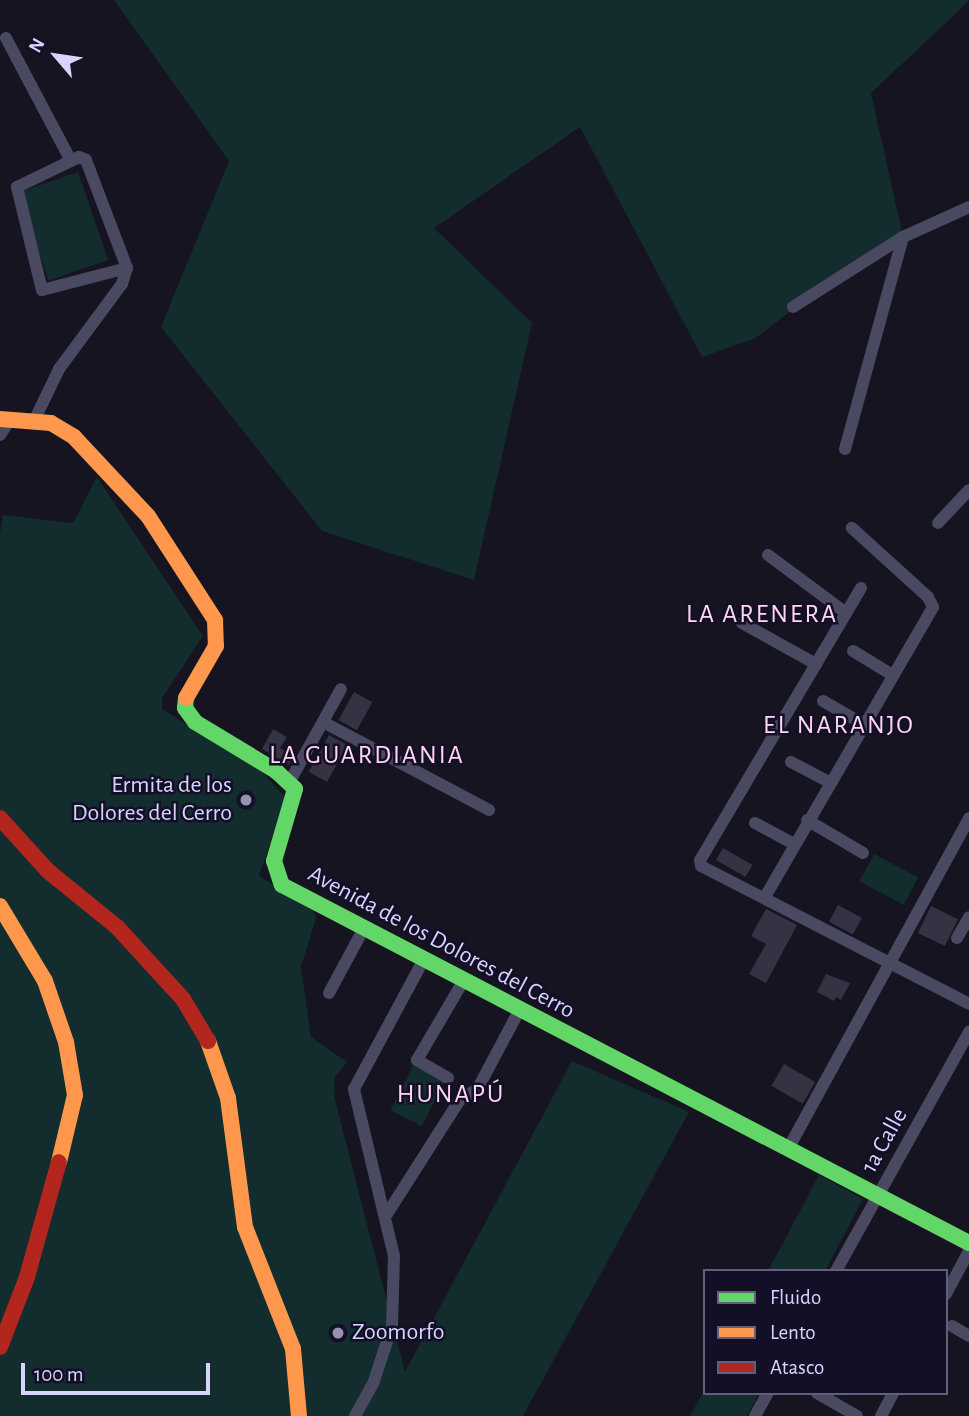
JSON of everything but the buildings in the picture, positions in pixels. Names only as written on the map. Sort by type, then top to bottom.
[{"type":"street","points":[[6,38],[71,161]]},
{"type":"street","points":[[34,421],[59,369],[122,284],[127,268],[89,163],[79,158],[15,190],[42,290],[127,268]]},
{"type":"street","points":[[793,307],[903,237],[969,207]]},
{"type":"street","points":[[845,449],[903,237]]},
{"type":"street","points":[[0,435],[5,419],[51,423],[74,437],[148,516],[215,620],[216,646],[186,692],[187,714],[290,781],[341,690]]},
{"type":"street","points":[[938,523],[969,490]]},
{"type":"street","points":[[765,897],[891,674],[933,607],[933,601],[852,528]]},
{"type":"street","points":[[768,555],[846,613]]},
{"type":"street","points":[[861,589],[700,860],[705,870],[765,897],[969,1004]]},
{"type":"street","points":[[742,623],[816,664]]},
{"type":"street","points":[[853,651],[891,674]]},
{"type":"street","points":[[823,701],[863,724]]},
{"type":"street","points":[[323,722],[489,810]]},
{"type":"street","points":[[791,762],[829,782]]},
{"type":"street","name":"Avenida de los Dolores del Cerro","points":[[290,781],[295,795],[274,861],[275,875],[287,888],[969,1243]]},
{"type":"street","points":[[0,818],[48,871],[117,928],[183,999],[207,1038],[228,1098],[245,1227],[293,1349],[299,1416]]},
{"type":"street","points":[[788,1149],[969,818]]},
{"type":"street","points":[[807,820],[863,853]]},
{"type":"street","points":[[755,823],[793,844]]},
{"type":"street","points":[[0,906],[46,981],[66,1042],[75,1095],[68,1138],[46,1196],[27,1277],[0,1347]]},
{"type":"street","points":[[957,938],[969,917]]},
{"type":"street","points":[[329,993],[364,928]]},
{"type":"street","points":[[355,1416],[373,1384],[392,1326],[394,1256],[387,1214],[354,1089],[424,959]]},
{"type":"street","points":[[449,1078],[416,1060],[464,980]]},
{"type":"street","points":[[387,1214],[459,1101],[478,1088],[520,1009]]},
{"type":"street","name":"1a Calle","points":[[837,1269],[969,1032]]},
{"type":"street","points":[[948,1290],[969,1251]]},
{"type":"street","points":[[952,1326],[969,1336]]},
{"type":"street","points":[[755,1416],[767,1395]]},
{"type":"street","points":[[820,1395],[857,1416]]},
{"type":"street","points":[[881,1416],[892,1395]]},
{"type":"green space","points":[[114,0],[969,1],[871,93],[903,237],[812,294],[756,338],[702,357],[580,127],[434,228],[532,323],[474,580],[322,531],[161,327],[229,161]]},
{"type":"green space","points":[[78,172],[108,260],[49,280],[18,193]]},
{"type":"green space","points":[[97,477],[203,636],[162,698],[162,709],[261,771],[286,798],[259,876],[313,910],[316,918],[301,967],[311,1037],[347,1062],[334,1078],[335,1100],[405,1372],[572,1061],[689,1112],[523,1416],[0,1416],[0,533],[3,515],[73,523]]},
{"type":"green space","points":[[874,854],[918,877],[904,905],[859,881]]},
{"type":"green space","points":[[414,1064],[445,1080],[422,1126],[390,1110]]},
{"type":"green space","points":[[819,1175],[863,1199],[826,1269],[769,1269]]},
{"type":"green space","points":[[703,1393],[703,1395],[758,1395],[747,1416],[690,1416]]},
{"type":"traffic: fast","points":[[186,698],[185,708],[195,722],[276,771],[295,789],[274,861],[282,885],[969,1243]]},
{"type":"traffic: slow","points":[[0,419],[51,423],[74,437],[148,516],[215,620],[216,646],[186,698]]},
{"type":"traffic: slow","points":[[0,906],[45,981],[66,1042],[75,1095],[59,1162]]},
{"type":"traffic: slow","points":[[208,1041],[228,1098],[245,1227],[293,1349],[299,1416]]},
{"type":"traffic: jam","points":[[0,818],[48,871],[117,927],[183,999],[208,1041]]},
{"type":"traffic: jam","points":[[0,1347],[27,1277],[59,1162]]},
{"type":"place","name":"Ermita de los Dolores del Cerro","points":[[246,800]]},
{"type":"place","name":"Zoomorfo","points":[[338,1333]]},
{"type":"district","name":"LA ARENERA","points":[[762,615]]},
{"type":"district","name":"EL NARANJO","points":[[839,726]]},
{"type":"district","name":"LA GUARDIANIA","points":[[367,756]]},
{"type":"district","name":"HUNAPÚ","points":[[451,1095]]}]
